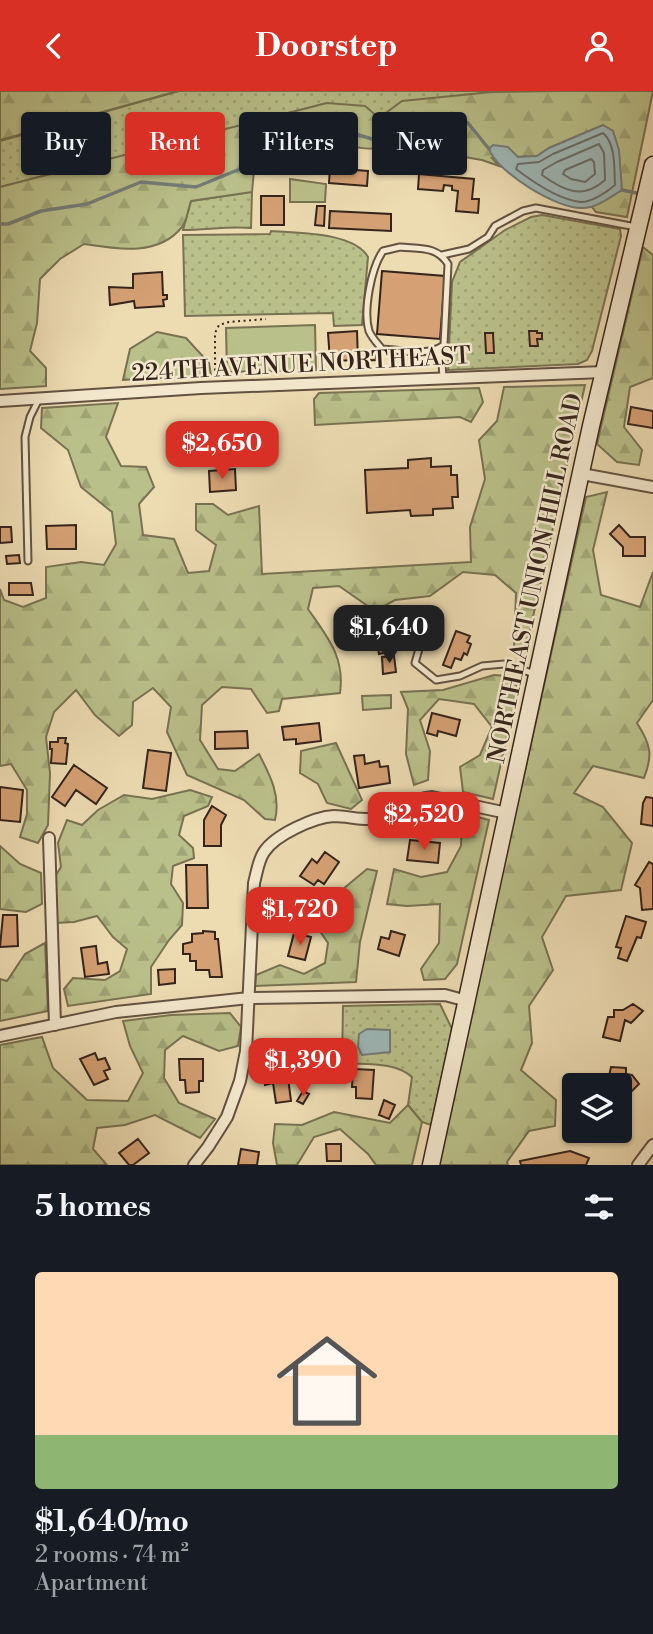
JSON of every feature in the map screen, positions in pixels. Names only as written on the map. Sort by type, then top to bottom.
[{"type":"street","name":"NORTHEAST UNION HILL ROAD","points":[[431,1165],[604,372],[653,170]]},
{"type":"street","name":"224TH AVENUE NORTHEAST","points":[[0,401],[215,387],[604,372]]},
{"type":"street","points":[[582,474],[653,487]]},
{"type":"street","points":[[194,1165],[227,1117],[240,1081],[246,1051],[254,883],[259,861],[265,850],[279,838],[319,818],[335,816],[373,819],[422,798],[432,797],[508,813]]},
{"type":"street","points":[[49,838],[55,1025]]},
{"type":"street","points":[[0,1036],[116,1013],[249,998],[445,995],[467,1001]]},
{"type":"street","points":[[638,1165],[653,1145]]},
{"type":"lane","points":[[442,255],[469,249],[488,237],[495,226],[523,211],[536,208],[639,228]]},
{"type":"lane","points":[[400,247],[437,251],[448,264],[444,345],[436,350],[424,352],[382,349],[368,329],[371,278],[376,261],[383,251],[400,247]]},
{"type":"lane","points":[[436,350],[442,364],[443,378]]},
{"type":"lane","points":[[28,561],[25,437],[39,398]]},
{"type":"lane","points":[[429,627],[415,663],[436,680],[460,676],[482,666],[504,664],[538,674]]},
{"type":"path","points":[[215,387],[213,356],[215,333],[219,325],[267,319]]},
{"type":"green space","points":[[0,91],[178,91],[102,112],[21,112],[21,134],[0,140]]},
{"type":"green space","points":[[179,91],[557,91],[492,92],[459,96],[401,112],[372,112],[372,116],[327,103],[292,112],[239,112],[239,126],[225,129],[225,112],[125,112],[125,155],[111,158],[111,112],[104,112]]},
{"type":"green space","points":[[653,91],[627,217],[596,212],[592,207],[622,190],[603,125],[549,148],[537,156],[492,158],[499,166],[467,157],[467,112],[387,112],[402,101],[492,92]]},
{"type":"green space","points":[[327,103],[365,106],[372,112],[372,148],[358,147],[358,112],[292,112]]},
{"type":"green space","points":[[239,126],[239,175],[254,175],[252,192],[191,201],[182,227],[161,243],[136,249],[84,244],[60,259],[40,279],[37,323],[30,351],[46,368],[46,386],[0,389],[0,187],[47,175],[111,175],[111,158],[125,155],[125,175],[225,175],[225,129]]},
{"type":"green space","points":[[21,135],[21,175],[47,175],[0,187],[0,141]]},
{"type":"green space","points":[[290,179],[326,184],[325,202],[290,202]]},
{"type":"green space","points":[[252,192],[251,228],[183,230],[191,201]]},
{"type":"green space","points":[[542,215],[620,229],[621,236],[592,351],[587,360],[578,364],[448,370],[452,282],[460,262],[505,230],[531,217]]},
{"type":"green space","points":[[271,231],[324,235],[338,238],[361,249],[368,257],[362,325],[334,326],[333,313],[185,316],[183,235],[270,234]]},
{"type":"green space","points":[[643,247],[653,255],[653,378],[630,387],[624,427],[642,450],[639,465],[617,462],[597,444]]},
{"type":"green space","points":[[315,325],[316,370],[227,372],[226,328]]},
{"type":"green space","points":[[157,332],[186,338],[209,363],[211,375],[123,380],[130,349]]},
{"type":"green space","points":[[585,385],[524,657],[514,649],[516,593],[495,575],[463,572],[430,596],[395,600],[375,611],[339,586],[313,588],[308,609],[337,658],[341,680],[340,693],[282,699],[279,711],[267,713],[251,689],[222,687],[202,705],[200,740],[218,769],[235,771],[259,754],[275,794],[275,820],[265,819],[244,800],[187,775],[167,732],[171,707],[153,688],[133,702],[132,725],[119,736],[95,715],[76,690],[54,712],[46,737],[50,773],[48,825],[38,843],[20,837],[27,814],[27,790],[11,764],[0,766],[0,589],[4,600],[23,607],[46,598],[46,567],[81,562],[104,565],[116,544],[112,512],[81,487],[68,450],[41,428],[42,408],[118,403],[106,437],[121,466],[146,467],[154,487],[139,504],[143,535],[174,539],[188,573],[209,571],[216,545],[196,530],[196,504],[213,504],[228,515],[259,506],[262,574],[471,562],[470,527],[485,479],[479,440],[497,421],[504,387]]},
{"type":"green space","points":[[479,388],[483,402],[471,422],[460,417],[315,425],[314,399],[319,393]]},
{"type":"green space","points":[[607,492],[593,550],[601,595],[640,607],[653,572],[653,700],[637,723],[648,744],[649,763],[644,778],[593,766],[574,793],[603,807],[632,843],[621,890],[566,896],[542,937],[553,970],[529,1006],[532,1043],[521,1070],[556,1100],[555,1126],[529,1131],[507,1162],[508,1165],[437,1165],[586,497]]},
{"type":"green space","points":[[494,675],[509,676],[518,687],[493,799],[463,792],[460,767],[480,755],[492,727],[474,704],[439,699],[420,720],[430,751],[428,780],[414,785],[406,754],[408,709],[401,692],[443,690]]},
{"type":"green space","points":[[391,695],[391,708],[363,710],[362,696]]},
{"type":"green space","points":[[336,743],[362,800],[351,809],[327,803],[318,784],[300,773],[301,751]]},
{"type":"green space","points":[[190,790],[212,797],[208,806],[184,816],[179,835],[193,848],[194,858],[173,866],[171,884],[183,903],[182,925],[151,967],[151,994],[68,1006],[64,989],[73,978],[105,980],[120,971],[127,949],[113,937],[97,916],[56,923],[54,878],[61,867],[58,843],[67,820],[82,825],[98,810],[124,795],[152,799]]},
{"type":"green space","points":[[474,816],[489,820],[457,964],[445,979],[424,980],[421,969],[439,943],[440,904],[387,904],[394,869],[421,877],[447,872],[461,846],[462,820]]},
{"type":"green space","points":[[0,846],[20,864],[41,873],[42,904],[26,912],[0,909]]},
{"type":"green space","points":[[367,869],[377,871],[360,942],[356,982],[255,986],[256,975],[280,965],[304,974],[325,963],[328,943],[313,921],[313,898],[343,889]]},
{"type":"green space","points":[[45,943],[48,1011],[0,1021],[0,979],[7,981],[25,954]]},
{"type":"green space","points":[[440,1004],[452,1029],[431,1125],[422,1122],[408,1105],[412,1077],[405,1072],[379,1065],[342,1063],[343,1006]]},
{"type":"green space","points":[[230,1013],[241,1027],[238,1046],[219,1051],[183,1036],[165,1050],[164,1078],[179,1103],[215,1119],[200,1138],[155,1115],[125,1125],[97,1128],[93,1149],[107,1165],[0,1165],[0,1045],[42,1037],[53,1068],[87,1100],[128,1101],[143,1073],[130,1046],[123,1021],[171,1015]]},
{"type":"green space","points":[[408,1105],[422,1122],[412,1165],[376,1165],[368,1154],[340,1129],[314,1137],[297,1165],[277,1165],[273,1143],[275,1124],[302,1125],[334,1112],[390,1123]]},
{"type":"water","points":[[603,125],[613,131],[619,150],[622,190],[588,208],[559,203],[530,188],[504,168],[489,149],[493,145],[508,147],[518,157],[537,156],[549,148]]},
{"type":"water","points":[[367,1029],[390,1030],[390,1052],[362,1055],[358,1047],[359,1034]]},
{"type":"building","points":[[358,170],[368,171],[367,186],[329,183],[330,175],[358,175]]},
{"type":"building","points":[[419,175],[474,179],[472,199],[479,199],[478,213],[456,211],[458,191],[452,190],[452,186],[444,185],[443,191],[418,189]]},
{"type":"building","points":[[261,196],[284,196],[284,225],[261,225]]},
{"type":"building","points":[[317,206],[325,206],[324,226],[315,225]]},
{"type":"building","points":[[330,211],[391,214],[391,231],[329,228]]},
{"type":"building","points":[[382,271],[445,276],[440,339],[377,334]]},
{"type":"building","points":[[162,272],[163,295],[167,295],[167,299],[163,300],[164,306],[135,308],[134,301],[110,305],[109,287],[133,288],[133,274]]},
{"type":"building","points":[[357,331],[358,360],[330,361],[328,333]]},
{"type":"building","points":[[529,331],[542,333],[542,339],[537,339],[538,346],[530,346]]},
{"type":"building","points":[[485,333],[493,333],[494,353],[486,353]]},
{"type":"building","points":[[376,352],[376,360],[359,361],[359,353]]},
{"type":"building","points":[[631,407],[653,411],[653,428],[628,424]]},
{"type":"building","points":[[431,458],[431,467],[451,466],[451,475],[457,475],[458,497],[452,497],[453,508],[433,509],[433,515],[411,516],[410,510],[367,513],[365,470],[408,468],[408,460]]},
{"type":"building","points":[[235,469],[236,490],[210,492],[209,471]]},
{"type":"building","points":[[76,525],[76,549],[47,549],[46,526]]},
{"type":"building","points":[[619,525],[630,537],[645,537],[645,556],[623,556],[623,547],[610,534]]},
{"type":"building","points":[[0,527],[11,527],[12,542],[0,543]]},
{"type":"building","points":[[19,555],[20,563],[7,564],[6,556]]},
{"type":"building","points":[[9,583],[31,583],[33,595],[9,595]]},
{"type":"building","points":[[456,631],[470,636],[467,642],[471,644],[467,655],[464,653],[461,660],[455,658],[451,668],[443,665]]},
{"type":"building","points":[[390,641],[392,651],[379,654],[377,643]]},
{"type":"building","points":[[394,656],[396,672],[383,674],[382,657]]},
{"type":"building","points":[[432,713],[460,720],[456,736],[438,731],[437,736],[427,733]]},
{"type":"building","points":[[319,723],[321,741],[296,744],[296,739],[284,740],[282,727]]},
{"type":"building","points":[[247,731],[248,748],[215,749],[215,732]]},
{"type":"building","points":[[58,738],[66,738],[65,743],[68,744],[66,764],[51,763],[50,742],[58,742]]},
{"type":"building","points":[[148,750],[171,753],[166,791],[143,788]]},
{"type":"building","points":[[364,755],[365,764],[379,761],[380,767],[388,766],[390,783],[359,788],[354,756]]},
{"type":"building","points":[[74,765],[107,788],[96,804],[76,790],[65,806],[52,797]]},
{"type":"building","points":[[0,787],[23,790],[20,822],[0,820]]},
{"type":"building","points":[[646,797],[653,798],[653,826],[641,824]]},
{"type":"building","points":[[212,806],[226,815],[221,825],[221,846],[204,846],[204,820]]},
{"type":"building","points":[[410,840],[440,843],[438,863],[407,860]]},
{"type":"building","points":[[325,852],[339,862],[324,884],[318,880],[314,885],[300,876],[312,859],[317,863]]},
{"type":"building","points":[[649,862],[653,864],[653,909],[642,910],[640,888],[635,885]]},
{"type":"building","points":[[186,865],[207,865],[208,908],[187,908]]},
{"type":"building","points":[[3,915],[17,915],[18,946],[0,947]]},
{"type":"building","points":[[626,916],[646,922],[641,938],[637,937],[627,961],[618,958],[621,948],[616,947]]},
{"type":"building","points":[[391,931],[405,935],[399,956],[378,949],[381,937],[389,939]]},
{"type":"building","points":[[215,932],[215,939],[218,939],[222,977],[210,977],[209,970],[196,970],[196,961],[190,961],[190,954],[183,954],[183,944],[192,942],[192,934]]},
{"type":"building","points":[[294,933],[311,937],[305,960],[288,956]]},
{"type":"building","points":[[96,946],[98,964],[107,962],[109,974],[85,977],[81,948]]},
{"type":"building","points":[[175,969],[175,983],[159,985],[158,970]]},
{"type":"building","points":[[633,1004],[643,1011],[631,1023],[625,1020],[620,1041],[603,1037],[608,1017],[614,1017],[614,1010],[623,1010]]},
{"type":"building","points":[[95,1053],[98,1060],[105,1058],[110,1069],[104,1071],[108,1079],[94,1085],[80,1059]]},
{"type":"building","points":[[285,1054],[291,1101],[276,1103],[273,1083],[265,1085],[263,1067],[268,1067],[266,1057]]},
{"type":"building","points":[[179,1059],[203,1059],[203,1081],[199,1081],[199,1092],[186,1093],[185,1080],[180,1080]]},
{"type":"building","points":[[611,1067],[626,1068],[626,1073],[610,1073]]},
{"type":"building","points":[[353,1069],[374,1070],[372,1099],[356,1098],[356,1087],[352,1087]]},
{"type":"building","points":[[632,1075],[639,1084],[632,1091]]},
{"type":"building","points":[[303,1091],[309,1094],[303,1104],[297,1101]]},
{"type":"building","points":[[384,1100],[395,1105],[389,1119],[379,1115]]},
{"type":"building","points":[[138,1139],[149,1153],[129,1165],[119,1153]]},
{"type":"building","points":[[326,1144],[341,1144],[341,1161],[327,1161]]},
{"type":"building","points":[[241,1149],[259,1152],[257,1165],[238,1165]]},
{"type":"building","points":[[570,1151],[589,1158],[586,1165],[521,1165],[520,1161]]},
{"type":"waterway","points":[[0,224],[8,224],[41,211],[87,204],[141,182],[196,187],[240,169],[265,141],[318,127],[372,139],[445,117],[468,123],[489,149]]},
{"type":"waterway","points":[[622,190],[641,194]]}]
